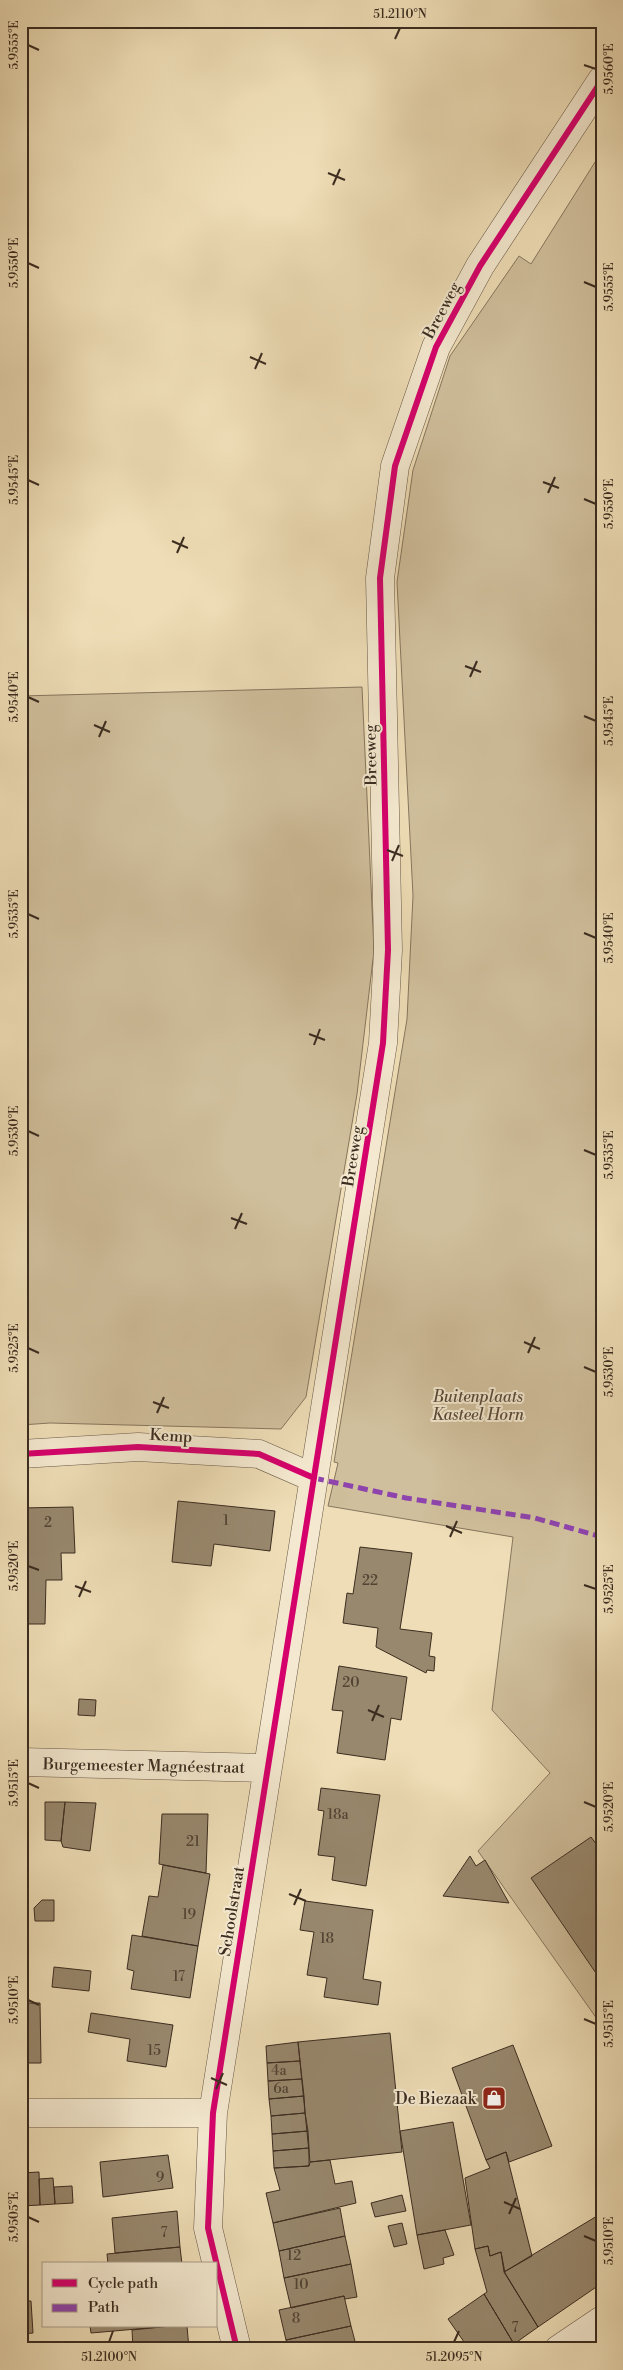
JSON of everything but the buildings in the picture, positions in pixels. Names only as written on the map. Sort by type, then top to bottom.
[{"type":"street","name":"Breeweg","points":[[314,1478],[383,1043],[388,950],[380,578],[395,466],[436,348],[480,266],[602,80]]},
{"type":"street","name":"Kemp","points":[[21,1454],[138,1447],[259,1454],[314,1478]]},
{"type":"street","name":"Schoolstraat","points":[[216,2262],[208,2228],[213,2113],[314,1478]]},
{"type":"street","name":"Burgemeester Magnéestraat","points":[[21,1762],[267,1768]]},
{"type":"street","points":[[21,2113],[213,2113]]},
{"type":"street","name":"Schoolstraat","points":[[218,2271],[236,2349]]},
{"type":"street","points":[[560,2349],[602,2320]]},
{"type":"green space","name":"Buitenplaats Kasteel Horn","points":[[602,151],[602,2026],[478,1851],[550,1773],[492,1710],[513,1537],[328,1506],[338,1463],[334,1462],[407,1019],[413,896],[397,582],[413,470],[450,356],[519,256],[531,264]]},
{"type":"green space","points":[[362,687],[374,951],[357,1094],[306,1397],[281,1429],[50,1423],[21,1425],[21,696]]},
{"type":"marked path","points":[[314,1478],[406,1498],[535,1518],[602,1537]]},
{"type":"cycle path","points":[[216,2262],[208,2228],[213,2113],[383,1043],[388,950],[380,578],[395,466],[436,347],[480,266],[602,80]]},
{"type":"cycle path","points":[[21,1454],[138,1447],[259,1454],[314,1478]]},
{"type":"cycle path","points":[[218,2270],[237,2349]]},
{"type":"place","name":"De Biezaak","points":[[494,2098]]}]
